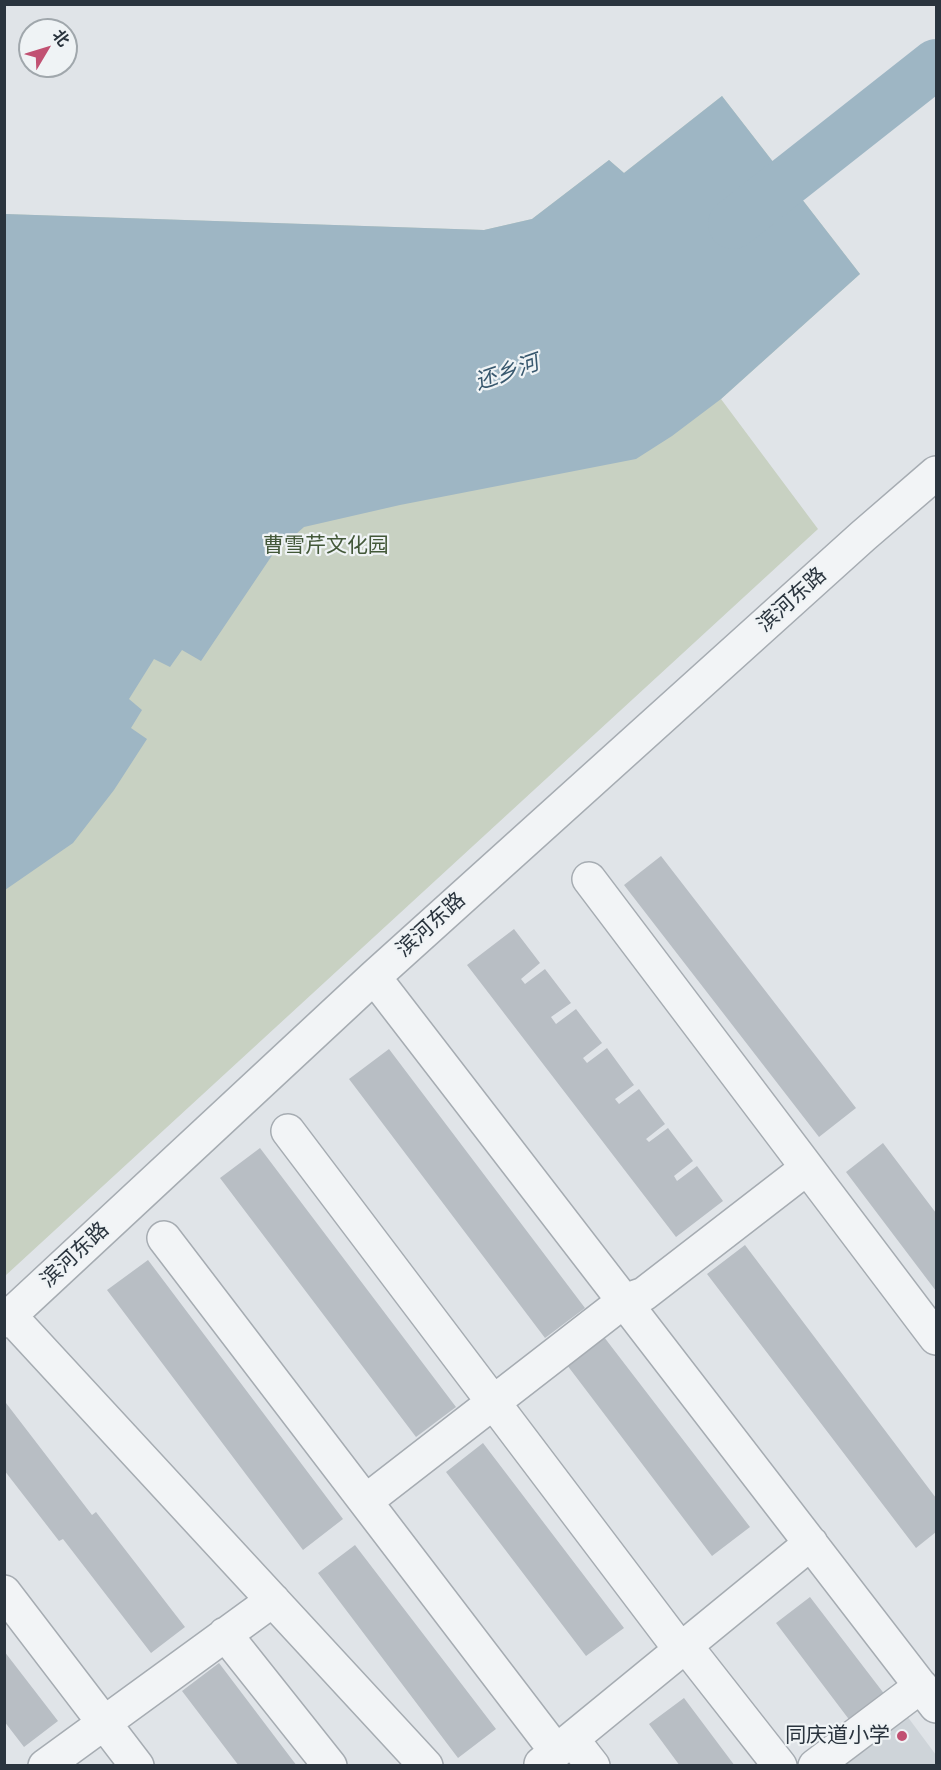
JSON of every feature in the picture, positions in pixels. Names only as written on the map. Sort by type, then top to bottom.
[{"type":"street","name":"滨河东路","points":[[7,1318],[374,977],[863,536],[936,473]]},
{"type":"street","points":[[589,879],[936,1338]]},
{"type":"street","points":[[374,977],[929,1696],[815,1766]]},
{"type":"street","points":[[288,1131],[493,1402],[683,1647],[780,1766]]},
{"type":"street","points":[[366,1501],[624,1301],[644,1294],[807,1168]]},
{"type":"street","points":[[164,1238],[556,1752],[593,1766]]},
{"type":"street","points":[[7,1318],[426,1766]]},
{"type":"street","points":[[556,1752],[811,1543]]},
{"type":"street","points":[[4,1592],[137,1766]]},
{"type":"street","points":[[45,1766],[273,1600]]},
{"type":"street","points":[[225,1634],[330,1766]]},
{"type":"shaded area","name":"同庆道小学","points":[[907,1716],[936,1755],[936,1765],[842,1766]]},
{"type":"green space","name":"曹雪芹文化园","points":[[722,96],[860,274],[721,399],[818,529],[5,1276],[5,214],[484,230],[532,219],[609,160],[624,173]]},
{"type":"water","points":[[722,96],[860,274],[721,399],[672,436],[636,459],[400,505],[304,527],[273,554],[201,661],[182,650],[170,667],[154,659],[129,699],[142,710],[131,728],[147,739],[114,790],[73,843],[5,890],[5,214],[484,230],[532,219],[609,160],[624,173]]},
{"type":"building","points":[[661,856],[856,1108],[819,1137],[624,885]]},
{"type":"building","points":[[514,929],[540,963],[521,979],[525,984],[545,969],[571,1003],[551,1017],[556,1024],[576,1009],[602,1043],[583,1058],[587,1063],[607,1048],[634,1085],[615,1099],[619,1104],[639,1089],[665,1124],[646,1139],[649,1142],[668,1128],[693,1161],[674,1176],[677,1181],[697,1166],[723,1201],[676,1237],[467,965]]},
{"type":"building","points":[[389,1049],[585,1308],[545,1338],[349,1079]]},
{"type":"building","points":[[883,1143],[936,1213],[936,1291],[846,1172]]},
{"type":"building","points":[[260,1148],[456,1407],[416,1437],[220,1178]]},
{"type":"building","points":[[745,1245],[936,1498],[936,1532],[916,1548],[707,1274]]},
{"type":"building","points":[[148,1260],[343,1519],[303,1550],[107,1290]]},
{"type":"building","points":[[604,1337],[750,1527],[712,1556],[567,1365]]},
{"type":"building","points":[[6,1403],[92,1515],[96,1512],[185,1627],[151,1653],[63,1539],[59,1541],[4,1470],[4,1404]]},
{"type":"building","points":[[483,1443],[624,1628],[586,1656],[446,1472]]},
{"type":"building","points":[[355,1545],[496,1729],[458,1758],[318,1573]]},
{"type":"building","points":[[810,1597],[892,1704],[857,1730],[776,1623]]},
{"type":"building","points":[[4,1651],[58,1721],[24,1747],[4,1721]]},
{"type":"building","points":[[219,1663],[297,1766],[239,1766],[182,1691]]},
{"type":"building","points":[[684,1698],[735,1766],[680,1766],[649,1724]]},
{"type":"waterway","name":"还乡河","points":[[733,224],[936,64]]},
{"type":"place","name":"同庆道小学","points":[[902,1736]]}]
